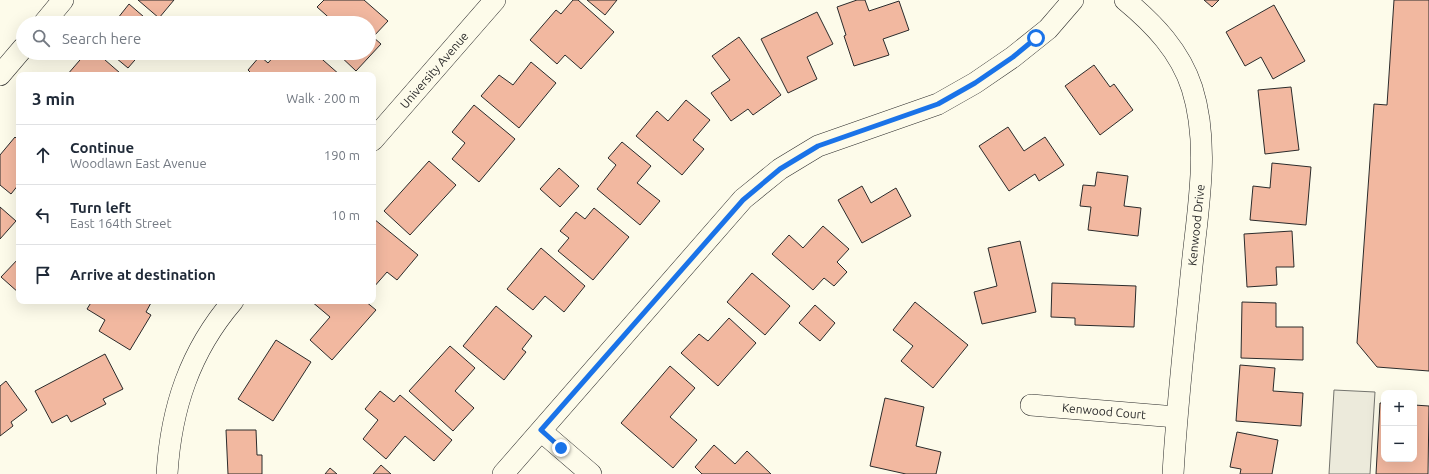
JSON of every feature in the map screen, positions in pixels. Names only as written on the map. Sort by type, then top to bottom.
[{"type":"street","points":[[50,16],[63,0]]},
{"type":"street","name":"University Avenue","points":[[376,137],[495,0]]},
{"type":"street","points":[[503,474],[743,200],[780,169],[818,146],[938,104],[975,83],[1013,57],[1048,29],[1073,0]]},
{"type":"street","name":"Kenwood Drive","points":[[1125,0],[1144,16],[1173,48],[1192,87],[1199,120],[1202,169],[1176,417],[1173,474]]},
{"type":"street","points":[[0,75],[16,56]]},
{"type":"street","points":[[167,474],[174,420],[182,386],[197,353],[219,317],[230,304]]},
{"type":"street","name":"Kenwood Court","points":[[1031,405],[1176,417]]},
{"type":"street","points":[[541,430],[591,474]]},
{"type":"shaded area","points":[[1334,390],[1375,392],[1370,474],[1329,474]]},
{"type":"building","points":[[138,0],[174,0],[161,16],[157,16]]},
{"type":"building","points":[[324,0],[364,0],[388,21],[376,34],[376,16],[327,16],[317,7]]},
{"type":"building","points":[[573,0],[578,0],[614,32],[581,69],[565,55],[557,64],[530,40],[556,10],[561,14]]},
{"type":"building","points":[[587,0],[617,0],[605,15]]},
{"type":"building","points":[[857,0],[865,0],[869,11],[899,1],[909,30],[883,39],[889,55],[854,66],[844,36],[846,35],[837,7]]},
{"type":"building","points":[[1204,0],[1219,0],[1212,7]]},
{"type":"building","points":[[1394,0],[1429,0],[1429,371],[1377,367],[1357,343],[1374,104],[1387,105]]},
{"type":"building","points":[[129,4],[143,16],[120,16]]},
{"type":"building","points":[[1274,5],[1305,61],[1273,79],[1261,57],[1245,66],[1226,32]]},
{"type":"building","points":[[817,12],[833,44],[807,57],[817,79],[788,93],[761,39]]},
{"type":"building","points":[[739,37],[781,95],[753,115],[748,109],[731,121],[711,93],[730,80],[712,56]]},
{"type":"building","points":[[376,40],[381,44],[376,49]]},
{"type":"building","points":[[80,60],[105,60],[119,72],[70,72]]},
{"type":"building","points":[[118,60],[135,60],[128,68]]},
{"type":"building","points":[[257,60],[265,60],[268,63],[271,60],[323,60],[337,72],[250,72],[248,70]]},
{"type":"building","points":[[344,60],[366,60],[356,71]]},
{"type":"building","points":[[531,62],[556,83],[519,128],[481,96],[499,75],[513,85]]},
{"type":"building","points":[[1094,65],[1110,87],[1114,84],[1133,110],[1100,135],[1065,86]]},
{"type":"building","points":[[1291,87],[1299,150],[1265,154],[1258,90]]},
{"type":"building","points":[[686,100],[710,120],[693,140],[704,149],[682,175],[636,136],[657,111],[668,121]]},
{"type":"building","points":[[474,105],[515,139],[479,182],[452,159],[465,143],[452,132]]},
{"type":"building","points":[[1008,127],[1024,151],[1045,137],[1064,165],[1039,181],[1035,174],[1009,191],[979,146]]},
{"type":"building","points":[[15,137],[16,188],[11,194],[0,185],[0,155]]},
{"type":"building","points":[[622,142],[651,166],[637,183],[660,201],[640,225],[597,189],[616,165],[608,158]]},
{"type":"building","points":[[429,161],[456,185],[410,235],[384,211]]},
{"type":"building","points":[[1272,163],[1311,167],[1306,225],[1250,220],[1253,186],[1270,188]]},
{"type":"building","points":[[559,168],[579,186],[560,207],[540,189]]},
{"type":"building","points":[[1097,172],[1128,176],[1124,206],[1141,208],[1138,236],[1088,230],[1091,207],[1080,206],[1083,185],[1095,186]]},
{"type":"building","points":[[862,186],[871,203],[896,188],[911,216],[862,243],[838,200]]},
{"type":"building","points":[[0,207],[16,221],[0,239]]},
{"type":"building","points":[[594,208],[629,237],[593,280],[558,251],[569,238],[560,231],[576,212],[585,219]]},
{"type":"building","points":[[376,221],[418,255],[397,280],[387,272],[376,285]]},
{"type":"building","points":[[823,226],[849,249],[837,262],[847,272],[834,286],[824,278],[813,290],[772,254],[789,235],[803,248]]},
{"type":"building","points":[[1292,231],[1294,267],[1276,267],[1277,285],[1247,287],[1244,234]]},
{"type":"building","points":[[1020,241],[1036,312],[982,324],[974,292],[997,286],[988,248]]},
{"type":"building","points":[[541,248],[585,286],[564,312],[545,296],[533,310],[507,289]]},
{"type":"building","points":[[16,261],[16,290],[1,277]]},
{"type":"building","points":[[752,273],[790,306],[765,335],[727,302]]},
{"type":"building","points":[[1052,283],[1136,286],[1134,327],[1075,325],[1075,318],[1051,317]]},
{"type":"building","points":[[915,302],[968,345],[933,388],[901,361],[913,346],[893,330]]},
{"type":"building","points":[[1242,302],[1276,303],[1276,327],[1303,327],[1303,360],[1241,358]]},
{"type":"building","points":[[90,304],[150,304],[146,312],[151,315],[130,350],[99,331],[105,320],[87,309]]},
{"type":"building","points":[[315,304],[369,304],[376,310],[332,360],[310,340],[330,317]]},
{"type":"building","points":[[815,305],[835,323],[820,341],[799,323]]},
{"type":"building","points":[[496,306],[532,336],[522,349],[526,352],[504,380],[463,346]]},
{"type":"building","points":[[729,318],[756,343],[718,386],[681,353],[699,334],[708,341]]},
{"type":"building","points":[[276,340],[311,362],[273,421],[238,399]]},
{"type":"building","points":[[450,346],[475,368],[455,391],[474,408],[453,431],[409,391]]},
{"type":"building","points":[[105,354],[123,389],[103,399],[106,404],[71,422],[67,415],[52,423],[35,391]]},
{"type":"building","points":[[1240,365],[1275,368],[1273,391],[1303,393],[1301,426],[1236,421]]},
{"type":"building","points":[[670,366],[695,388],[670,417],[697,440],[673,468],[621,423]]},
{"type":"building","points":[[6,381],[27,410],[11,422],[13,426],[0,436],[0,386]]},
{"type":"building","points":[[380,391],[394,402],[400,395],[452,440],[434,461],[405,436],[386,459],[363,439],[378,420],[365,409]]},
{"type":"building","points":[[885,398],[924,407],[916,446],[941,452],[936,474],[906,474],[870,466]]},
{"type":"building","points":[[1380,403],[1381,462],[1417,462],[1417,405],[1429,406],[1428,474],[1376,474]]},
{"type":"building","points":[[226,430],[256,430],[257,455],[262,455],[262,474],[228,474]]},
{"type":"building","points":[[1237,432],[1278,440],[1272,474],[1240,474],[1241,469],[1230,467]]},
{"type":"building","points":[[714,445],[735,464],[747,451],[771,474],[702,474],[695,467]]},
{"type":"building","points":[[381,465],[391,474],[373,474]]},
{"type":"building","points":[[330,468],[337,474],[325,474]]},
{"type":"route","points":[[561,448],[541,430],[743,200],[780,169],[818,146],[938,104],[975,83],[1013,57],[1036,38]]}]
